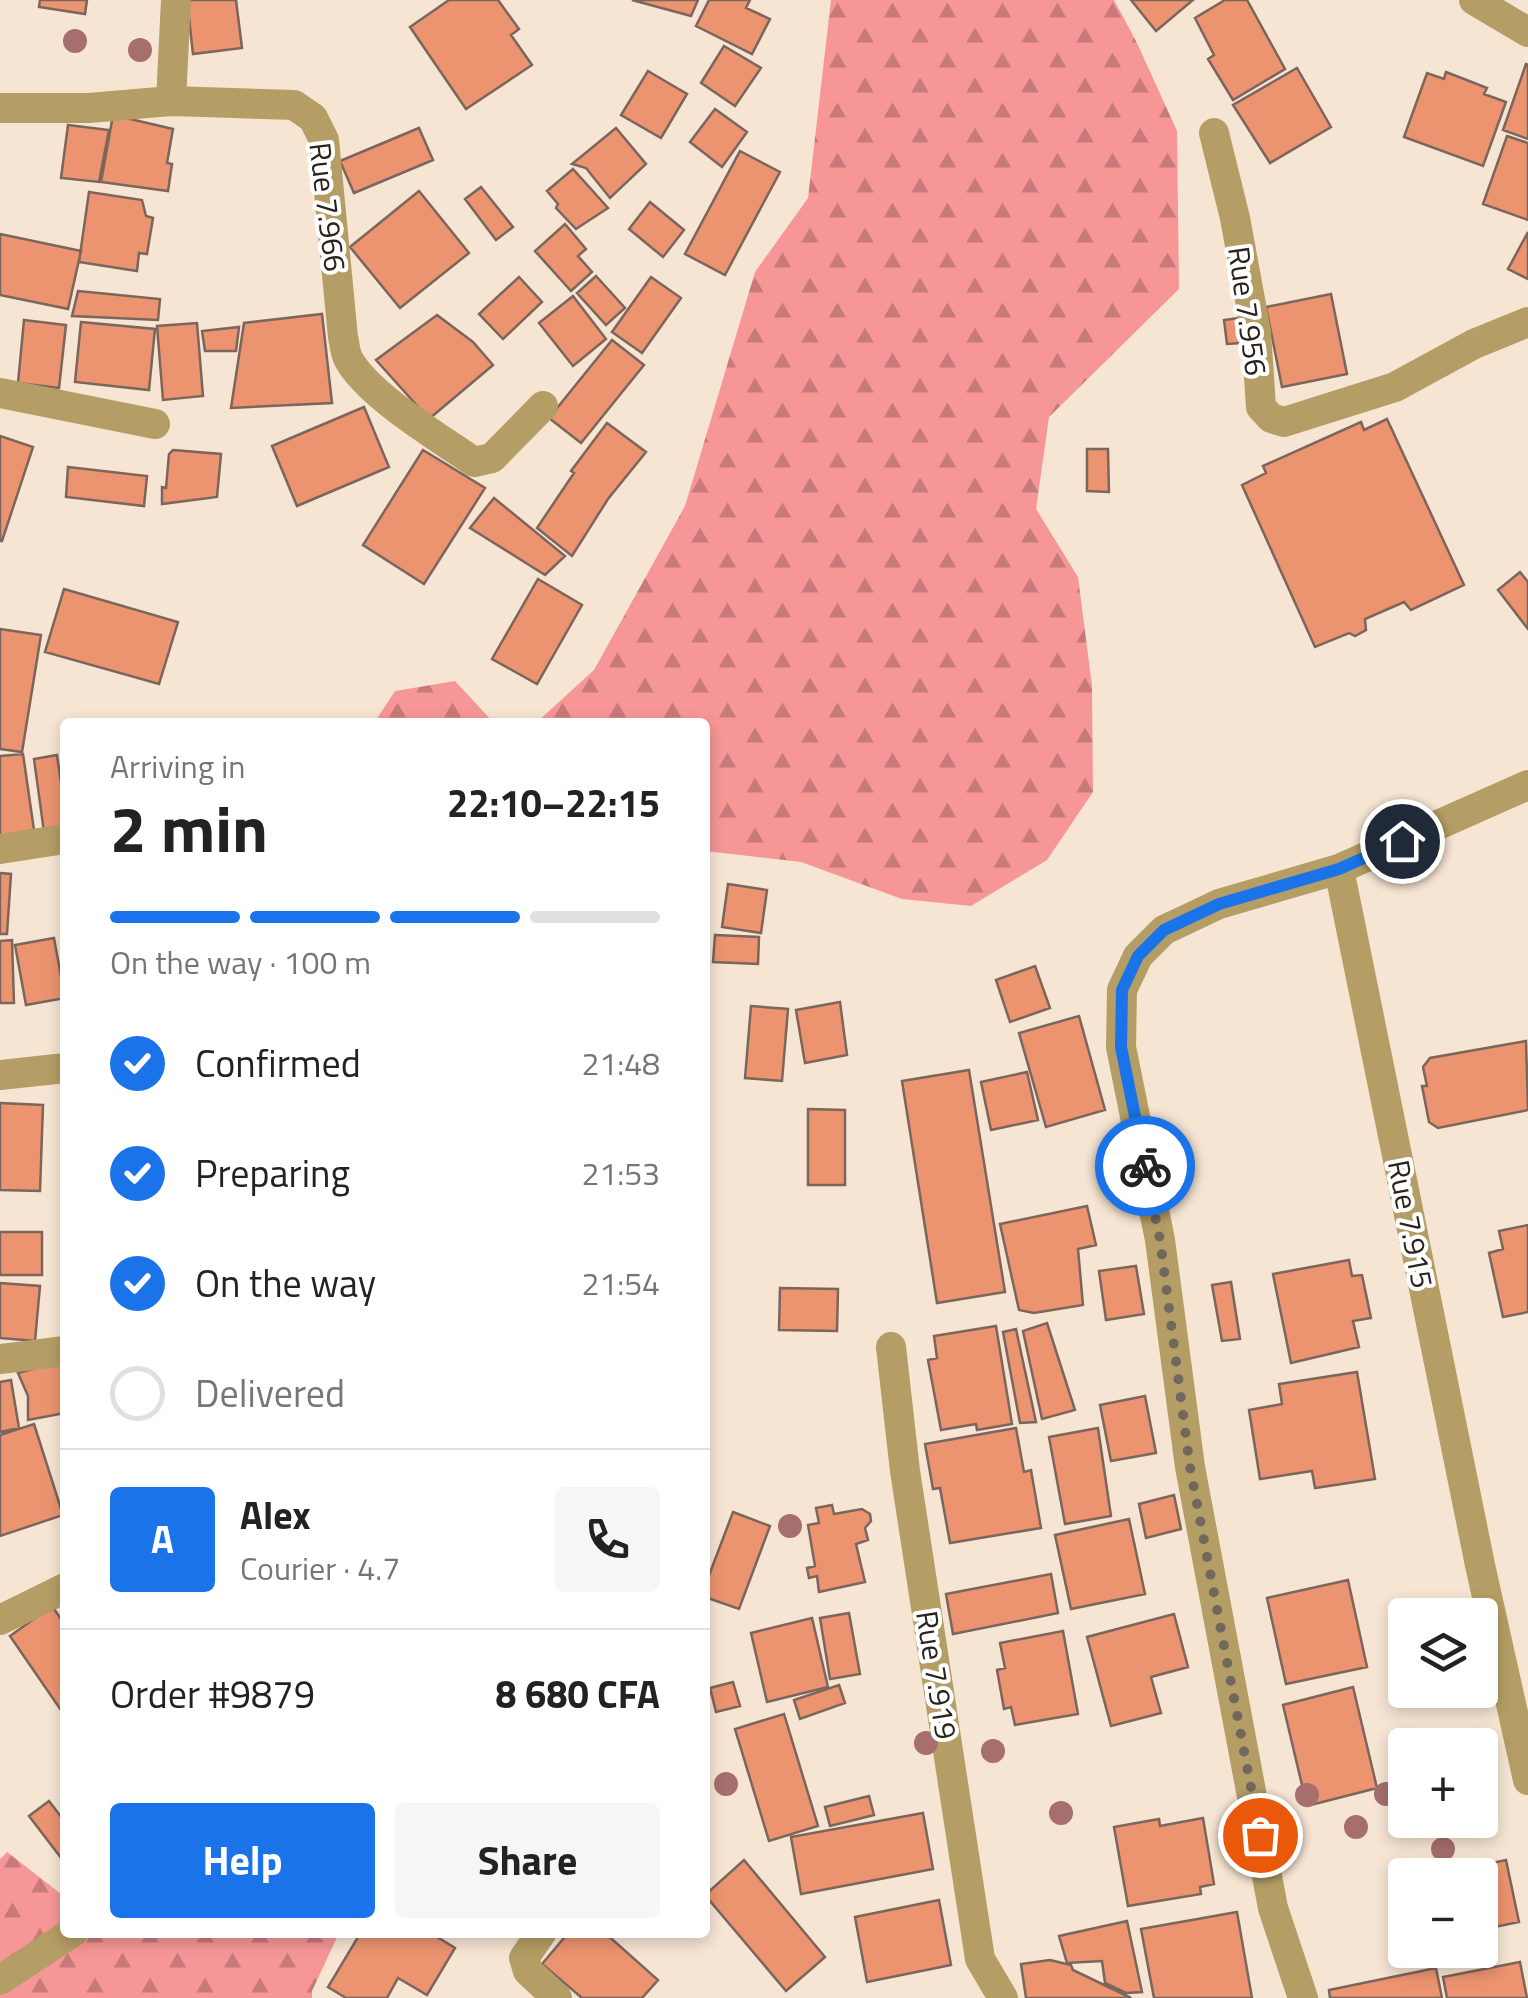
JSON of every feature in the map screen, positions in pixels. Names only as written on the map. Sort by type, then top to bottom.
[{"type":"street","points":[[171,101],[176,0]]},
{"type":"street","points":[[1474,0],[1528,32]]},
{"type":"street","name":"Rue 7.966","points":[[0,108],[90,108],[171,101],[294,104],[313,118],[324,140],[343,337],[347,358],[358,374],[391,404],[474,462],[492,458],[542,406]]},
{"type":"street","name":"Rue 7.956","points":[[1214,133],[1256,332],[1261,407],[1271,418],[1284,422],[1394,387],[1474,344],[1528,322]]},
{"type":"street","points":[[0,392],[155,424]]},
{"type":"street","points":[[1302,1998],[1274,1908],[1190,1467],[1160,1240],[1121,1047],[1122,990],[1138,956],[1164,930],[1219,904],[1339,869],[1528,786]]},
{"type":"street","points":[[0,850],[60,841]]},
{"type":"street","name":"Rue 7.915","points":[[1339,869],[1472,1528],[1528,1780]]},
{"type":"street","points":[[0,1074],[60,1068]]},
{"type":"street","name":"Rue 7.919","points":[[890,1347],[980,1959],[1002,1998]]},
{"type":"street","points":[[0,1359],[60,1352]]},
{"type":"street","points":[[0,1620],[60,1590]]},
{"type":"street","points":[[0,1980],[63,1938]]},
{"type":"street","points":[[538,1938],[524,1958],[528,1971],[557,1998]]},
{"type":"green space","points":[[831,0],[1114,0],[1177,131],[1179,289],[1049,417],[1036,509],[1078,577],[1092,686],[1093,792],[1047,860],[971,906],[902,899],[801,862],[710,852],[710,718],[541,718],[594,670],[685,506],[755,272],[808,198]]},
{"type":"green space","points":[[455,681],[489,718],[378,718],[395,691]]},
{"type":"green space","points":[[7,1852],[60,1893],[60,1938],[337,1938],[312,1998],[0,1998],[0,1859]]},
{"type":"building","points":[[40,0],[87,0],[85,14],[39,7]]},
{"type":"building","points":[[187,0],[236,0],[242,48],[193,54]]},
{"type":"building","points":[[449,0],[498,0],[519,29],[511,35],[532,65],[466,109],[410,27]]},
{"type":"building","points":[[632,0],[698,0],[691,16]]},
{"type":"building","points":[[709,0],[750,0],[746,8],[770,19],[752,54],[696,26]]},
{"type":"building","points":[[1131,0],[1193,0],[1156,31]]},
{"type":"building","points":[[1225,0],[1247,0],[1285,69],[1233,100],[1208,59],[1214,55],[1195,18]]},
{"type":"building","points":[[724,46],[761,68],[735,106],[701,83]]},
{"type":"building","points":[[1528,65],[1528,139],[1503,130]]},
{"type":"building","points":[[1297,68],[1331,127],[1270,163],[1233,105]]},
{"type":"building","points":[[648,71],[687,94],[661,138],[621,115]]},
{"type":"building","points":[[1446,72],[1487,88],[1484,94],[1506,102],[1483,166],[1404,137],[1427,73],[1444,79]]},
{"type":"building","points":[[715,109],[747,132],[722,167],[690,142]]},
{"type":"building","points":[[113,115],[173,129],[167,163],[172,164],[168,191],[101,182]]},
{"type":"building","points":[[68,125],[109,130],[99,182],[61,178]]},
{"type":"building","points":[[419,128],[433,160],[354,193],[340,161]]},
{"type":"building","points":[[616,128],[646,164],[610,198],[586,168],[572,164]]},
{"type":"building","points":[[1507,136],[1528,143],[1528,220],[1483,204]]},
{"type":"building","points":[[740,151],[780,172],[725,275],[685,254]]},
{"type":"building","points":[[573,169],[608,208],[576,229],[556,208],[558,204],[547,191]]},
{"type":"building","points":[[481,187],[513,227],[496,240],[465,199]]},
{"type":"building","points":[[419,191],[469,253],[400,308],[350,247]]},
{"type":"building","points":[[89,192],[142,200],[146,216],[153,218],[147,254],[139,253],[137,271],[79,262]]},
{"type":"building","points":[[650,202],[684,230],[663,257],[629,229]]},
{"type":"building","points":[[565,224],[586,249],[578,256],[592,272],[571,291],[535,251]]},
{"type":"building","points":[[1528,232],[1528,279],[1508,269]]},
{"type":"building","points":[[0,234],[81,251],[68,309],[0,295]]},
{"type":"building","points":[[596,276],[625,308],[606,325],[577,293]]},
{"type":"building","points":[[519,277],[542,302],[503,339],[479,314]]},
{"type":"building","points":[[651,277],[681,298],[642,353],[612,332]]},
{"type":"building","points":[[78,291],[160,299],[158,320],[72,316]]},
{"type":"building","points":[[1331,294],[1347,374],[1282,387],[1266,307]]},
{"type":"building","points":[[573,296],[606,339],[573,366],[539,323]]},
{"type":"building","points":[[322,314],[332,403],[231,408],[244,323]]},
{"type":"building","points":[[437,315],[473,342],[493,365],[429,419],[376,360]]},
{"type":"building","points":[[1239,318],[1241,343],[1227,344],[1224,320]]},
{"type":"building","points":[[24,320],[66,325],[59,388],[18,383]]},
{"type":"building","points":[[81,322],[155,329],[149,390],[75,382]]},
{"type":"building","points":[[197,323],[203,396],[163,400],[157,326]]},
{"type":"building","points":[[239,327],[236,351],[205,351],[202,331]]},
{"type":"building","points":[[612,340],[644,365],[581,443],[549,418]]},
{"type":"building","points":[[364,407],[389,467],[297,506],[272,446]]},
{"type":"building","points":[[1387,419],[1464,585],[1411,610],[1404,602],[1365,619],[1366,630],[1355,636],[1349,633],[1315,647],[1242,485],[1266,473],[1263,466],[1361,422],[1364,430]]},
{"type":"building","points":[[607,423],[646,452],[608,499],[572,556],[537,528],[574,473],[571,471]]},
{"type":"building","points":[[0,436],[33,447],[2,541],[0,541]]},
{"type":"building","points":[[1087,449],[1108,449],[1109,492],[1087,491]]},
{"type":"building","points":[[173,450],[221,454],[217,497],[162,504],[162,487],[166,488],[169,454]]},
{"type":"building","points":[[423,450],[485,488],[424,584],[363,545]]},
{"type":"building","points":[[68,467],[147,476],[144,506],[66,497]]},
{"type":"building","points":[[494,498],[565,556],[545,575],[470,528]]},
{"type":"building","points":[[1520,572],[1528,582],[1528,629],[1498,590]]},
{"type":"building","points":[[538,579],[582,605],[537,684],[492,659]]},
{"type":"building","points":[[64,589],[178,622],[159,684],[45,652]]},
{"type":"building","points":[[0,629],[41,635],[22,752],[0,749]]},
{"type":"building","points":[[23,754],[34,830],[0,836],[0,756]]},
{"type":"building","points":[[57,755],[60,829],[44,832],[34,759]]},
{"type":"building","points":[[0,873],[11,874],[7,934],[0,934]]},
{"type":"building","points":[[728,884],[767,890],[761,933],[722,927]]},
{"type":"building","points":[[715,935],[759,937],[758,964],[713,962]]},
{"type":"building","points":[[54,938],[60,999],[26,1005],[15,945]]},
{"type":"building","points":[[12,940],[14,1003],[0,1003],[0,941]]},
{"type":"building","points":[[1035,966],[1050,1008],[1010,1022],[996,980]]},
{"type":"building","points":[[840,1002],[847,1055],[805,1063],[796,1010]]},
{"type":"building","points":[[751,1006],[788,1009],[782,1081],[745,1078]]},
{"type":"building","points":[[1079,1016],[1105,1110],[1046,1127],[1019,1033]]},
{"type":"building","points":[[1526,1041],[1528,1110],[1438,1128],[1429,1122],[1422,1086],[1427,1086],[1423,1067],[1430,1058]]},
{"type":"building","points":[[969,1070],[1005,1292],[937,1303],[902,1081]]},
{"type":"building","points":[[1027,1072],[1038,1120],[991,1130],[981,1082]]},
{"type":"building","points":[[0,1103],[43,1105],[40,1191],[0,1190]]},
{"type":"building","points":[[808,1109],[845,1110],[845,1185],[808,1185]]},
{"type":"building","points":[[1087,1206],[1096,1245],[1078,1249],[1083,1305],[1034,1313],[1019,1310],[1000,1224]]},
{"type":"building","points":[[1528,1225],[1528,1312],[1503,1317],[1489,1253],[1503,1249],[1499,1231]]},
{"type":"building","points":[[0,1232],[42,1232],[42,1275],[0,1275]]},
{"type":"building","points":[[1349,1260],[1352,1276],[1362,1275],[1371,1318],[1353,1321],[1359,1347],[1291,1363],[1273,1274]]},
{"type":"building","points":[[1136,1266],[1144,1314],[1106,1320],[1099,1271]]},
{"type":"building","points":[[1231,1282],[1240,1339],[1222,1341],[1212,1285]]},
{"type":"building","points":[[0,1283],[40,1286],[35,1341],[0,1338]]},
{"type":"building","points":[[780,1288],[838,1289],[837,1331],[779,1330]]},
{"type":"building","points":[[1047,1323],[1075,1410],[1042,1419],[1023,1331]]},
{"type":"building","points":[[996,1326],[1012,1424],[977,1430],[976,1424],[941,1430],[928,1360],[937,1358],[934,1336]]},
{"type":"building","points":[[1016,1329],[1036,1422],[1020,1423],[1003,1332]]},
{"type":"building","points":[[60,1361],[60,1414],[28,1420],[28,1396],[18,1373]]},
{"type":"building","points":[[1357,1372],[1375,1479],[1315,1488],[1312,1471],[1260,1479],[1249,1410],[1282,1404],[1279,1384]]},
{"type":"building","points":[[11,1380],[19,1428],[0,1432],[0,1382]]},
{"type":"building","points":[[1145,1396],[1156,1453],[1111,1461],[1100,1405]]},
{"type":"building","points":[[34,1424],[60,1516],[0,1536],[0,1435]]},
{"type":"building","points":[[1016,1428],[1024,1472],[1031,1470],[1041,1528],[950,1543],[940,1488],[933,1489],[925,1444]]},
{"type":"building","points":[[1098,1428],[1111,1516],[1065,1524],[1049,1437]]},
{"type":"building","points":[[1174,1495],[1181,1529],[1146,1538],[1139,1504]]},
{"type":"building","points":[[832,1505],[834,1514],[862,1509],[870,1514],[871,1521],[865,1528],[868,1540],[856,1544],[865,1582],[819,1592],[817,1576],[809,1578],[807,1568],[815,1566],[808,1525],[819,1523],[816,1508]]},
{"type":"building","points":[[733,1512],[770,1526],[739,1609],[710,1599],[710,1573]]},
{"type":"building","points":[[1129,1519],[1145,1594],[1071,1609],[1055,1535]]},
{"type":"building","points":[[1051,1574],[1058,1613],[953,1634],[946,1594]]},
{"type":"building","points":[[1348,1580],[1367,1667],[1286,1684],[1267,1598]]},
{"type":"building","points":[[52,1606],[60,1618],[60,1709],[10,1636]]},
{"type":"building","points":[[849,1613],[860,1674],[830,1679],[820,1618]]},
{"type":"building","points":[[1174,1614],[1188,1667],[1151,1677],[1161,1713],[1111,1726],[1087,1637]]},
{"type":"building","points":[[812,1618],[828,1687],[767,1702],[751,1633]]},
{"type":"building","points":[[1063,1631],[1078,1714],[1015,1725],[1011,1707],[1004,1709],[997,1670],[1005,1668],[1000,1643]]},
{"type":"building","points":[[733,1682],[740,1706],[716,1712],[710,1688]]},
{"type":"building","points":[[839,1685],[845,1703],[800,1719],[794,1700]]},
{"type":"building","points":[[1353,1687],[1377,1788],[1307,1806],[1283,1705]]},
{"type":"building","points":[[784,1714],[818,1826],[769,1841],[735,1729]]},
{"type":"building","points":[[869,1796],[874,1815],[830,1826],[825,1807]]},
{"type":"building","points":[[49,1801],[60,1815],[60,1856],[29,1816]]},
{"type":"building","points":[[923,1813],[933,1869],[801,1894],[791,1837]]},
{"type":"building","points":[[1203,1818],[1214,1884],[1200,1887],[1201,1894],[1128,1906],[1114,1827],[1159,1819],[1160,1826]]},
{"type":"building","points":[[744,1860],[825,1957],[786,1991],[710,1901],[710,1891]]},
{"type":"building","points":[[1506,1860],[1519,1922],[1498,1926],[1498,1862]]},
{"type":"building","points":[[939,1900],[951,1965],[867,1982],[855,1917]]},
{"type":"building","points":[[1237,1912],[1252,1998],[1154,1998],[1141,1929]]},
{"type":"building","points":[[1127,1921],[1142,1992],[1126,1993],[1105,1983],[1102,1961],[1067,1963],[1059,1936]]},
{"type":"building","points":[[357,1938],[439,1938],[455,1948],[427,1995],[398,1978],[387,1998],[346,1998],[328,1987]]},
{"type":"building","points":[[564,1938],[611,1938],[658,1980],[642,1998],[582,1998],[542,1964]]},
{"type":"building","points":[[1050,1960],[1071,1965],[1073,1970],[1131,1998],[1026,1998],[1021,1964]]},
{"type":"building","points":[[1520,1962],[1527,1998],[1447,1998],[1443,1977]]},
{"type":"building","points":[[1436,1968],[1442,1998],[1330,1998],[1329,1990]]},
{"type":"way so far","points":[[1145,1166],[1160,1240],[1190,1467],[1260,1835]]},
{"type":"route","points":[[1145,1166],[1121,1047],[1122,990],[1138,956],[1164,930],[1219,904],[1339,869],[1402,841]]}]
